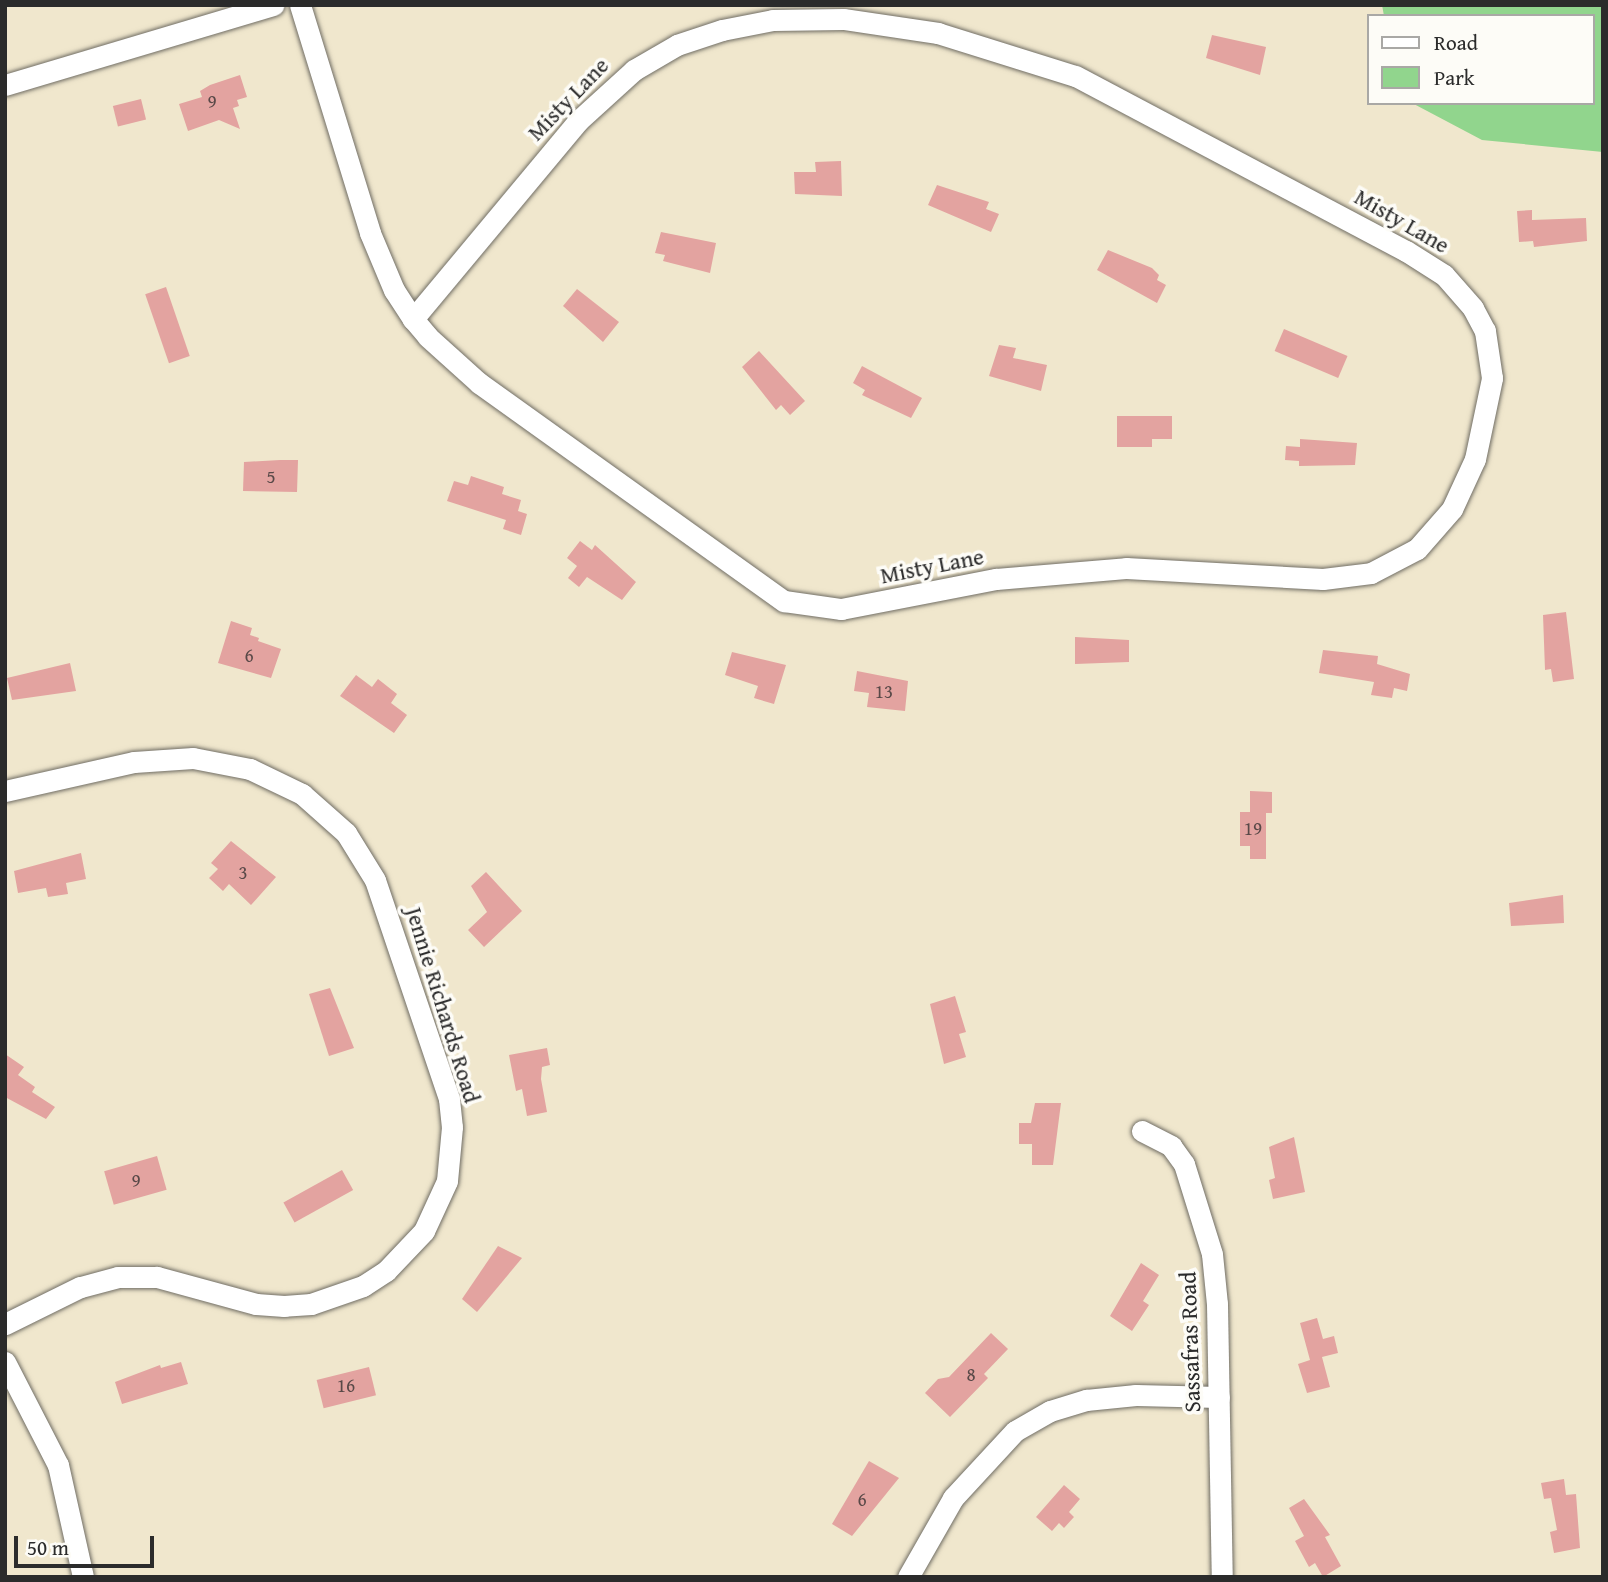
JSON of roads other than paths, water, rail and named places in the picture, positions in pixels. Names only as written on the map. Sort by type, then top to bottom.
[{"type":"street","points":[[5,85],[273,5]]},
{"type":"street","name":"Misty Lane","points":[[300,5],[370,233],[394,290],[413,319],[470,376],[769,594],[820,610],[868,606],[996,579],[1094,570],[1186,568],[1323,579],[1380,570],[1417,549],[1452,509],[1475,459],[1492,378],[1485,331],[1473,308],[1444,275],[1406,251],[1075,76],[938,33],[843,19],[773,20],[722,30],[677,45],[634,70],[578,121],[413,319]]},
{"type":"street","name":"Jennie Richards Road","points":[[5,791],[134,762],[193,758],[250,769],[302,794],[346,833],[375,880],[449,1100],[452,1127],[447,1181],[437,1208],[407,1253],[363,1286],[324,1301],[284,1306],[256,1304],[157,1277],[118,1277],[80,1287],[5,1324]]},
{"type":"street","name":"Sassafras Road","points":[[1142,1131],[1171,1146],[1184,1164],[1206,1225],[1217,1304],[1222,1577]]},
{"type":"street","points":[[5,1362],[58,1465],[83,1577]]},
{"type":"street","points":[[908,1577],[953,1498],[1014,1431],[1050,1411],[1086,1400],[1136,1395],[1219,1397]]}]
